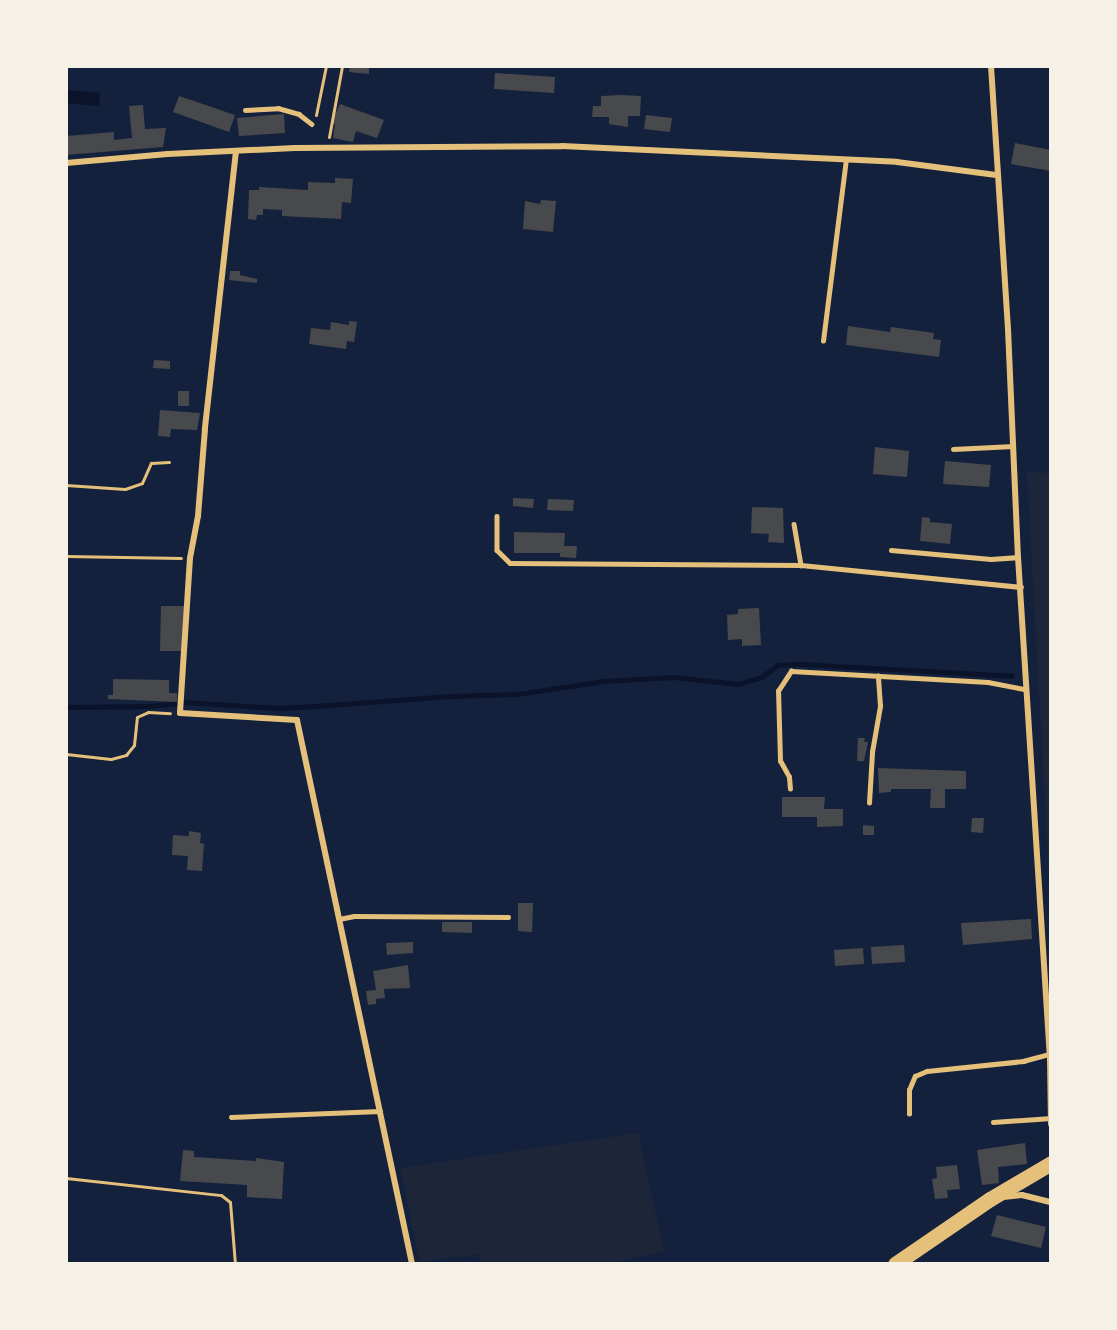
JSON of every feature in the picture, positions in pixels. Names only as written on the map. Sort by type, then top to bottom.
[{"type":"main road","points":[[895,1264],[990,1199],[1051,1163]]},
{"type":"street","points":[[991,66],[996,175],[1008,329],[1025,689],[1049,1021],[1051,1120]]},
{"type":"street","points":[[66,163],[236,151],[562,146],[897,162],[996,175]]},
{"type":"street","points":[[236,151],[205,429],[198,516],[190,558],[180,713],[297,720],[412,1264]]},
{"type":"street","points":[[990,1199],[1022,1195],[1051,1202]]},
{"type":"lane","points":[[245,110],[278,108],[299,114],[312,124]]},
{"type":"lane","points":[[823,341],[846,159]]},
{"type":"lane","points":[[953,449],[1013,446]]},
{"type":"lane","points":[[497,516],[497,550],[510,563],[801,565],[1021,587]]},
{"type":"lane","points":[[794,524],[801,565]]},
{"type":"lane","points":[[891,550],[991,559],[1018,557]]},
{"type":"lane","points":[[790,789],[789,777],[780,761],[778,691],[791,671],[988,682],[1025,689]]},
{"type":"lane","points":[[868,803],[872,752],[880,706],[878,676]]},
{"type":"lane","points":[[339,919],[354,916],[508,917]]},
{"type":"lane","points":[[909,1114],[909,1090],[915,1076],[927,1071],[1050,1058]]},
{"type":"lane","points":[[231,1117],[380,1111]]},
{"type":"lane","points":[[993,1122],[1051,1120]]},
{"type":"path","points":[[312,124],[318,111],[326,66]]},
{"type":"path","points":[[330,148],[329,129],[342,66]]},
{"type":"path","points":[[66,485],[125,489],[142,483],[151,464],[169,462]]},
{"type":"path","points":[[66,556],[190,558]]},
{"type":"path","points":[[66,754],[111,759],[126,755],[134,745],[138,717],[148,711],[180,713]]},
{"type":"path","points":[[66,1178],[222,1195],[230,1202],[235,1264]]},
{"type":"shaded area","points":[[68,90],[100,93],[99,106],[66,103]]},
{"type":"shaded area","points":[[1027,472],[1051,473],[1051,895],[1050,895]]},
{"type":"shaded area","points":[[638,1133],[664,1251],[607,1264],[480,1264],[478,1254],[420,1262],[400,1168]]},
{"type":"building","points":[[350,66],[369,66],[369,74],[349,72]]},
{"type":"building","points":[[495,73],[555,77],[554,93],[494,89]]},
{"type":"building","points":[[179,96],[235,115],[229,132],[173,112]]},
{"type":"building","points":[[601,96],[641,96],[640,116],[628,116],[628,127],[609,124],[609,117],[592,117],[593,106],[601,106]]},
{"type":"building","points":[[340,104],[384,120],[377,138],[356,131],[353,142],[333,138],[335,124],[331,123]]},
{"type":"building","points":[[143,105],[145,129],[166,128],[163,147],[66,155],[66,136],[114,132],[114,140],[132,138],[129,106]]},
{"type":"building","points":[[284,114],[285,133],[239,136],[237,118]]},
{"type":"building","points":[[646,115],[672,118],[670,132],[644,129]]},
{"type":"building","points":[[1015,143],[1051,150],[1051,171],[1011,164]]},
{"type":"building","points":[[335,178],[353,179],[351,203],[342,202],[341,219],[282,216],[282,210],[263,209],[263,215],[257,215],[256,220],[248,219],[249,190],[259,190],[259,187],[308,190],[308,182],[335,183]]},
{"type":"building","points":[[541,200],[556,201],[553,232],[523,229],[525,201],[540,204]]},
{"type":"building","points":[[230,271],[240,271],[240,275],[257,279],[257,283],[229,280]]},
{"type":"building","points":[[349,321],[357,322],[354,342],[347,341],[346,349],[309,344],[311,328],[330,330],[331,322],[349,325]]},
{"type":"building","points":[[848,326],[890,332],[891,327],[934,333],[933,339],[941,340],[939,357],[846,345]]},
{"type":"building","points":[[154,360],[170,361],[170,369],[153,368]]},
{"type":"building","points":[[178,391],[189,391],[189,406],[178,406]]},
{"type":"building","points":[[160,410],[200,413],[197,430],[171,429],[170,437],[158,436]]},
{"type":"building","points":[[875,447],[909,451],[907,477],[873,474]]},
{"type":"building","points":[[945,461],[991,465],[989,487],[943,484]]},
{"type":"building","points":[[513,498],[534,499],[533,508],[513,506]]},
{"type":"building","points":[[548,499],[574,500],[573,511],[547,510]]},
{"type":"building","points":[[752,507],[783,508],[784,543],[768,542],[769,534],[751,533]]},
{"type":"building","points":[[922,517],[930,518],[930,522],[952,524],[950,544],[920,541]]},
{"type":"building","points":[[514,532],[565,533],[564,546],[577,546],[576,558],[560,557],[560,553],[514,553]]},
{"type":"building","points":[[161,606],[184,606],[183,651],[160,651]]},
{"type":"building","points":[[759,608],[761,645],[742,646],[742,639],[728,640],[727,615],[738,614],[738,609]]},
{"type":"building","points":[[113,679],[169,680],[169,693],[177,693],[177,702],[108,699],[108,695],[113,695]]},
{"type":"building","points":[[858,738],[865,738],[864,742],[868,742],[864,761],[857,761]]},
{"type":"building","points":[[878,768],[966,771],[966,789],[945,789],[945,808],[930,808],[931,789],[891,789],[891,792],[879,793]]},
{"type":"building","points":[[782,797],[825,797],[824,809],[843,809],[843,826],[817,827],[817,817],[782,817]]},
{"type":"building","points":[[972,818],[984,818],[983,833],[971,832]]},
{"type":"building","points":[[863,825],[874,826],[874,835],[863,835]]},
{"type":"building","points":[[189,831],[201,833],[200,843],[204,844],[202,871],[187,870],[188,856],[172,855],[173,835],[189,836]]},
{"type":"building","points":[[518,903],[533,903],[532,932],[518,931]]},
{"type":"building","points":[[1031,919],[1032,939],[963,945],[961,923]]},
{"type":"building","points":[[442,922],[472,922],[472,933],[442,932]]},
{"type":"building","points":[[413,942],[413,953],[387,955],[386,943]]},
{"type":"building","points":[[904,945],[905,962],[872,964],[871,947]]},
{"type":"building","points":[[863,948],[864,964],[835,966],[834,950]]},
{"type":"building","points":[[408,965],[410,988],[384,989],[385,998],[376,999],[376,1004],[368,1005],[366,991],[376,990],[373,971]]},
{"type":"building","points":[[1025,1143],[1027,1164],[998,1167],[999,1183],[982,1185],[977,1150]]},
{"type":"building","points":[[183,1150],[194,1151],[194,1157],[256,1161],[256,1158],[284,1162],[282,1199],[247,1197],[247,1185],[180,1181]]},
{"type":"building","points":[[957,1165],[960,1189],[947,1190],[948,1198],[935,1199],[932,1179],[937,1178],[936,1167]]},
{"type":"building","points":[[997,1215],[1046,1227],[1041,1248],[991,1236]]},
{"type":"waterway","points":[[182,702],[279,708],[450,696],[518,694],[604,681],[674,677],[738,684],[762,677],[778,665],[800,664],[1012,676]]},
{"type":"waterway","points":[[66,707],[150,706],[180,703]]}]
